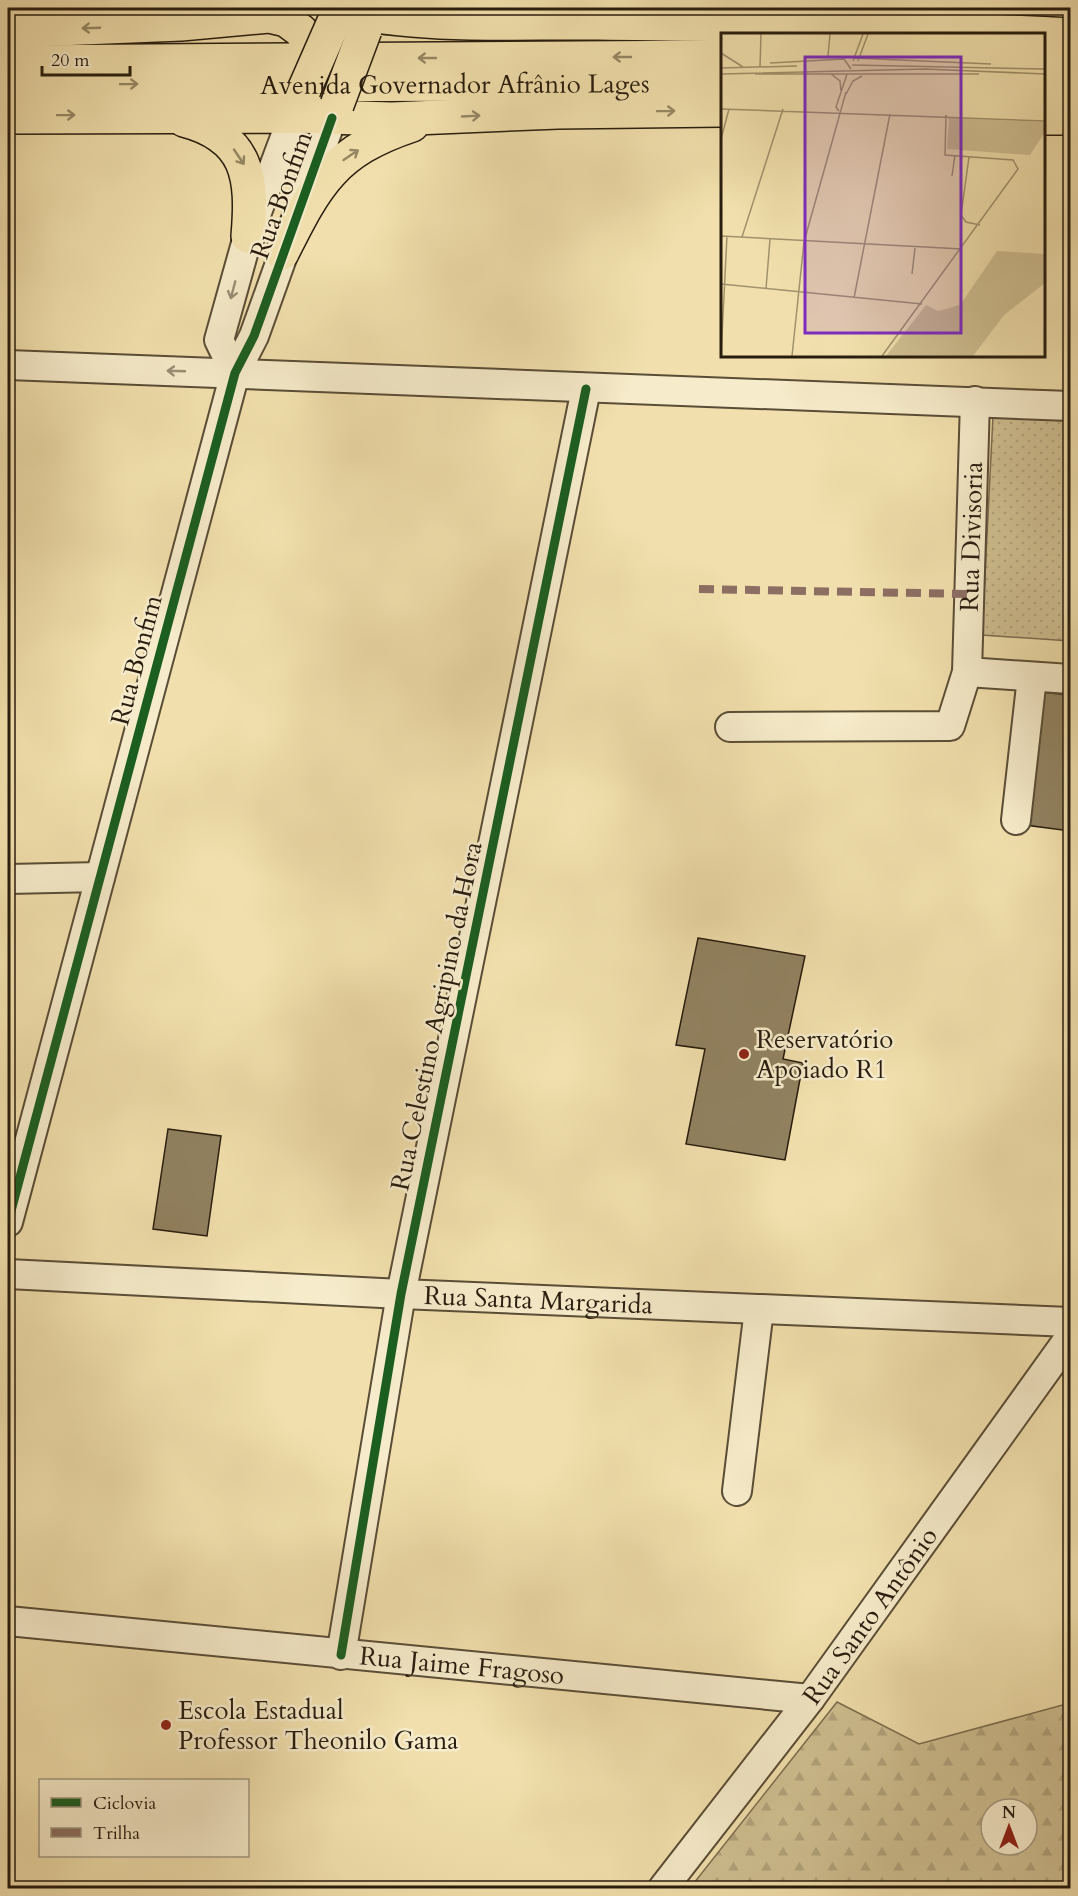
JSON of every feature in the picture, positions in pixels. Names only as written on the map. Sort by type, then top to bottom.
[{"type":"main road","points":[[8,31],[181,24],[277,12],[301,31],[334,40]]},
{"type":"main road","points":[[173,117],[334,40],[452,14],[1016,33]]},
{"type":"main road","points":[[1045,34],[1071,35]]},
{"type":"main road","points":[[334,40],[344,96]]},
{"type":"main road","points":[[334,40],[344,96]]},
{"type":"main road","points":[[334,40],[344,96]]},
{"type":"main road","name":"Avenida Governador Afrânio Lages","points":[[8,62],[721,57]]},
{"type":"main road","points":[[1045,62],[1071,63]]},
{"type":"main road","name":"Avenida Governador Afrânio Lages","points":[[8,86],[178,83],[721,83]]},
{"type":"main road","points":[[1045,88],[1071,89]]},
{"type":"main road","points":[[344,96],[375,107],[392,119],[558,112],[721,110]]},
{"type":"main road","points":[[8,117],[173,117],[198,123],[222,137],[244,164],[252,197],[248,236]]},
{"type":"main road","points":[[282,253],[312,194],[335,166],[390,132],[435,117]]},
{"type":"main road","points":[[1045,118],[1071,118]]},
{"type":"street","name":"Rua Bonfim","points":[[235,373],[219,340],[248,236],[334,40]]},
{"type":"street","name":"Rua Bonfim","points":[[8,1222],[235,373],[254,336],[282,253],[344,96]]},
{"type":"street","points":[[8,365],[1071,406]]},
{"type":"street","name":"Rua Celestino Agripino da Hora","points":[[341,1655],[401,1294],[586,389]]},
{"type":"street","name":"Rua Divisoria","points":[[730,727],[950,726],[967,672],[975,401]]},
{"type":"street","points":[[967,672],[1071,680]]},
{"type":"street","points":[[1016,820],[1032,677]]},
{"type":"street","points":[[8,879],[100,877]]},
{"type":"street","name":"Rua Santa Margarida","points":[[8,1274],[401,1294],[1071,1322]]},
{"type":"street","points":[[737,1491],[759,1309]]},
{"type":"street","name":"Rua Santo Antônio","points":[[663,1888],[810,1699],[1071,1337]]},
{"type":"street","name":"Rua Jaime Fragoso","points":[[8,1621],[810,1699]]},
{"type":"green space","points":[[993,416],[1070,420],[1070,641],[982,635]]},
{"type":"green space","points":[[837,1702],[919,1744],[1070,1703],[1070,1888],[690,1888]]},
{"type":"building","points":[[1041,692],[1070,695],[1070,831],[1025,825]]},
{"type":"building","name":"Reservatório Apoiado R1","points":[[698,938],[805,956],[783,1059],[803,1063],[785,1160],[686,1144],[705,1049],[676,1045]]},
{"type":"building","points":[[168,1129],[221,1136],[207,1236],[153,1229]]},
{"type":"marked path","points":[[699,589],[969,594]]},
{"type":"cycle path","points":[[8,1222],[235,373],[254,336],[332,118]]},
{"type":"cycle path","points":[[341,1655],[401,1294],[586,389]]},
{"type":"place","name":"Reservatório Apoiado R1","points":[[744,1054]]},
{"type":"place","name":"Escola Estadual Professor Theonilo Gama","points":[[166,1725]]}]
